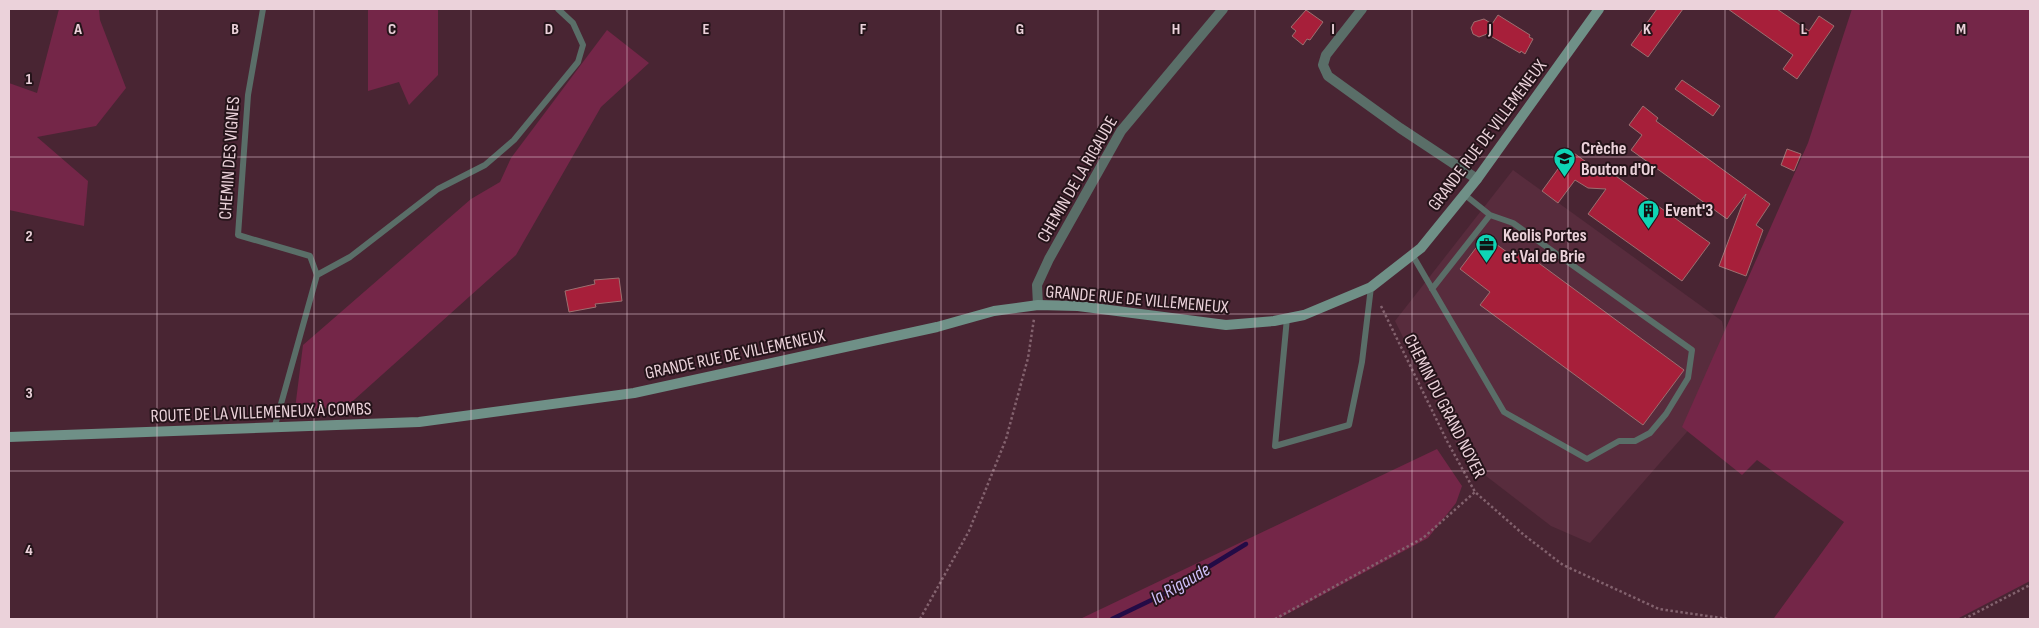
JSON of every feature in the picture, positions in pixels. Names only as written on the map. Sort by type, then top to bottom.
[{"type":"main road","name":"GRANDE RUE DE VILLEMENEUX","points":[[513,410],[634,393],[936,327],[994,311],[1038,305],[1078,306],[1226,325],[1287,318],[1332,305],[1371,287],[1412,256],[1477,179],[1600,9]]},
{"type":"main road","name":"ROUTE DE LA VILLEMENEUX À COMBS","points":[[9,437],[274,429],[418,422],[513,410]]},
{"type":"street","name":"CHEMIN DE LA RIGAUDE","points":[[1038,305],[1038,285],[1049,259],[1121,131],[1223,9]]},
{"type":"street","points":[[1362,9],[1326,55],[1323,65],[1328,76],[1400,128],[1477,179]]},
{"type":"lane","name":"CHEMIN DES VIGNES","points":[[263,9],[248,95],[238,235],[310,256],[317,274]]},
{"type":"lane","points":[[274,429],[317,274],[350,257],[438,189],[485,165],[514,140],[578,62],[582,45],[573,22],[558,9]]},
{"type":"lane","points":[[1412,256],[1504,412],[1587,459],[1619,441],[1635,441],[1650,433],[1666,414],[1688,378],[1692,350],[1513,223],[1490,214],[1464,195]]},
{"type":"lane","points":[[1432,289],[1490,214]]},
{"type":"lane","points":[[1287,318],[1275,446],[1348,425],[1362,362],[1371,287]]},
{"type":"path","name":"CHEMIN DU GRAND NOYER","points":[[1371,287],[1447,441],[1475,492],[1524,535],[1563,565],[1659,609],[1728,619]]},
{"type":"path","points":[[920,619],[968,532],[1006,440],[1026,366],[1032,326],[1038,305]]},
{"type":"path","points":[[1275,619],[1423,538],[1475,492]]},
{"type":"path","points":[[1964,619],[2030,585]]},
{"type":"shaded area","points":[[59,9],[99,9],[100,20],[126,88],[96,126],[37,137],[88,181],[84,226],[9,210],[9,83],[37,93]]},
{"type":"shaded area","points":[[368,9],[438,9],[438,75],[409,105],[399,82],[368,91]]},
{"type":"shaded area","points":[[1852,9],[2030,9],[2030,581],[1957,619],[1774,618],[1844,522],[1757,460],[1742,475],[1682,427],[1808,143]]},
{"type":"shaded area","points":[[607,30],[649,63],[601,107],[516,255],[345,408],[295,409],[303,345],[471,199],[500,182],[511,158]]},
{"type":"shaded area","points":[[1513,170],[1722,321],[1726,340],[1700,417],[1590,543],[1551,526],[1464,459],[1395,321]]},
{"type":"shaded area","points":[[1437,449],[1462,486],[1456,503],[1428,538],[1278,619],[1080,619]]},
{"type":"building","points":[[1657,9],[1683,9],[1648,57],[1631,45]]},
{"type":"building","points":[[1728,9],[1777,9],[1809,31],[1819,16],[1834,26],[1797,79],[1783,69],[1793,55]]},
{"type":"building","points":[[1306,10],[1323,22],[1310,40],[1307,39],[1303,45],[1292,36],[1296,31],[1291,27]]},
{"type":"building","points":[[1498,15],[1530,35],[1529,37],[1533,39],[1525,54],[1487,34],[1479,37],[1473,34],[1471,28],[1474,22],[1484,19],[1492,24]]},
{"type":"building","points":[[1682,80],[1720,106],[1713,116],[1675,89]]},
{"type":"building","points":[[1643,106],[1658,118],[1656,121],[1770,204],[1756,225],[1763,230],[1746,276],[1719,266],[1746,194],[1727,219],[1631,150],[1642,135],[1629,125]]},
{"type":"building","points":[[1787,149],[1801,154],[1794,171],[1781,165]]},
{"type":"building","name":"Event'3","points":[[1571,151],[1603,174],[1606,169],[1710,243],[1682,281],[1588,214],[1606,189],[1588,188],[1575,180],[1558,203],[1542,191]]},
{"type":"building","points":[[1485,236],[1515,258],[1521,250],[1684,370],[1643,425],[1480,305],[1490,292],[1460,269]]},
{"type":"building","points":[[619,278],[622,301],[595,304],[596,307],[569,312],[565,291],[595,284],[594,280]]},
{"type":"waterway","name":"la Rigaude","points":[[1112,619],[1164,594],[1246,544]]},
{"type":"place","name":"Crèche Bouton d'Or","points":[[1565,177]]},
{"type":"place","name":"Event'3","points":[[1649,229]]},
{"type":"place","name":"Keolis Portes et Val de Brie","points":[[1487,264]]}]
